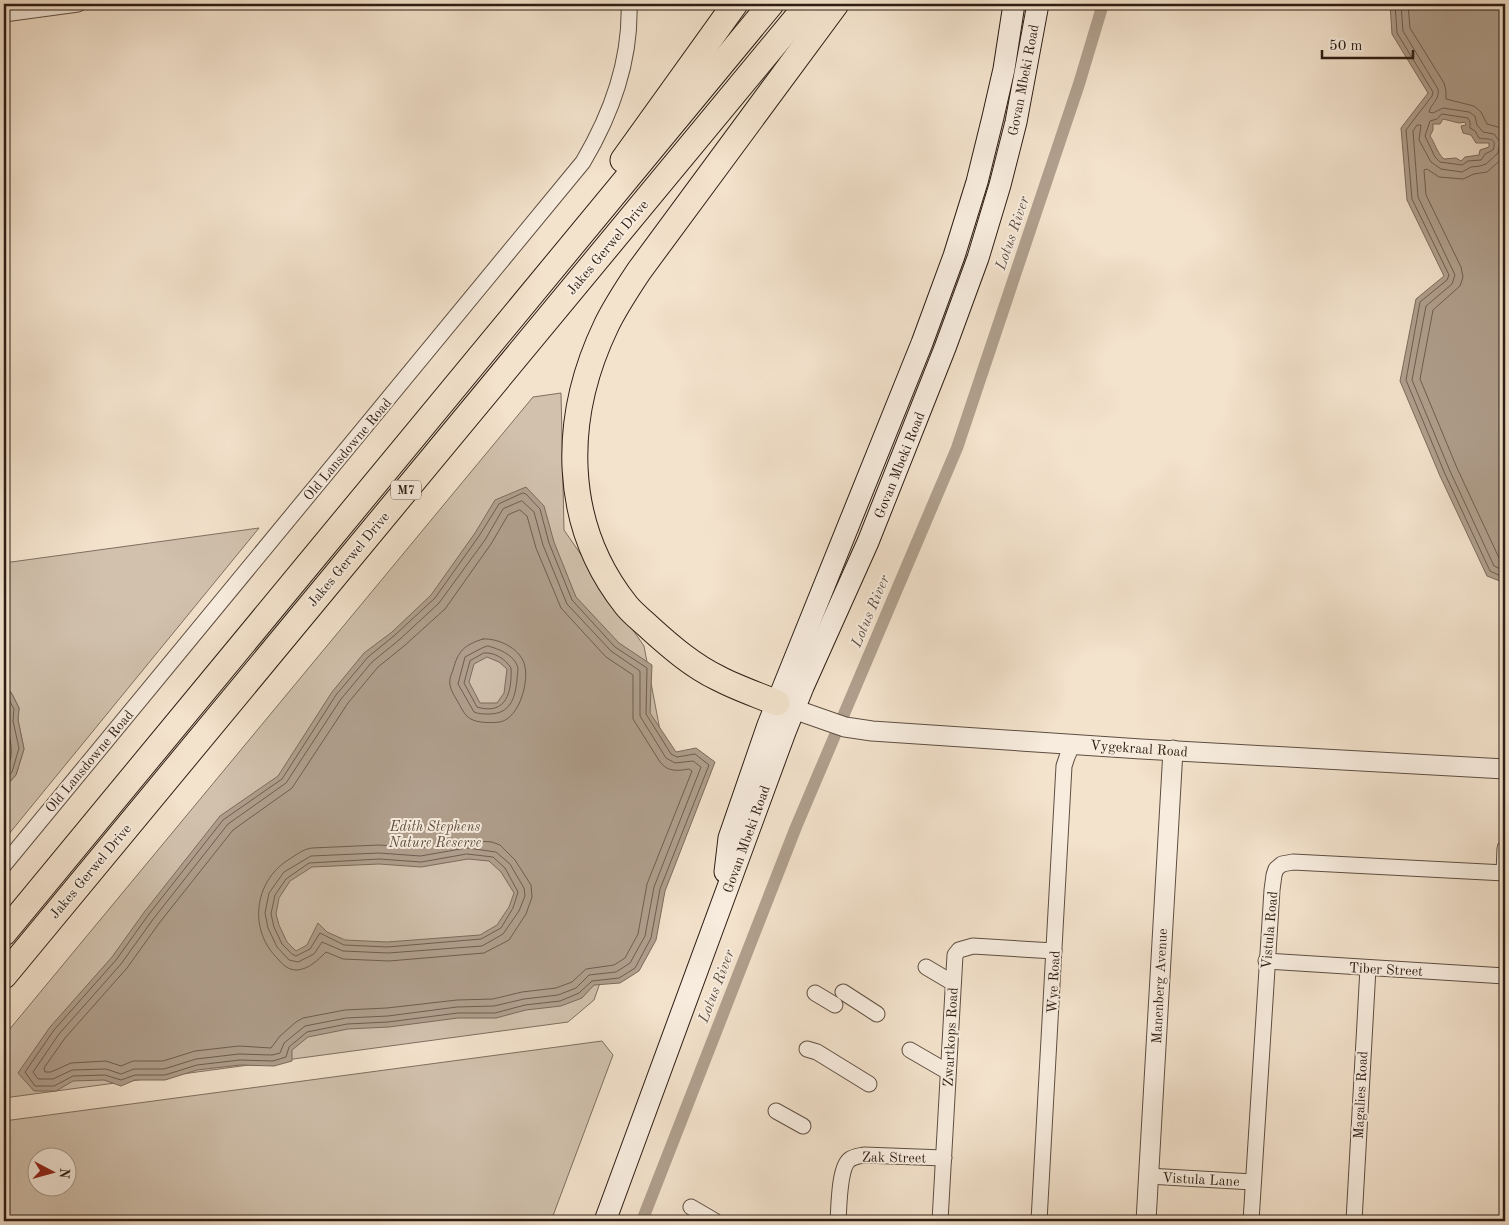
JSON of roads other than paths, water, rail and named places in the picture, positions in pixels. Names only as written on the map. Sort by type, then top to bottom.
[{"type":"highway","points":[[500,334],[735,4]]},
{"type":"highway","name":"Jakes Gerwel Drive","points":[[4,933],[771,4]]},
{"type":"highway","name":"Jakes Gerwel Drive","points":[[4,976],[808,4]]},
{"type":"highway","points":[[786,706],[717,678],[673,649],[627,606],[595,555],[585,529],[578,502],[574,439],[578,410],[592,360],[606,325],[622,297],[639,270],[836,4]]},
{"type":"main road","name":"Govan Mbeki Road","points":[[605,1221],[719,912],[729,838],[786,706],[954,256],[977,182],[993,117],[1004,69],[1014,4]]},
{"type":"main road","name":"Govan Mbeki Road","points":[[786,706],[868,542],[945,348],[978,258],[1000,185],[1016,122],[1038,4]]},
{"type":"street","points":[[4,14],[78,4]]},
{"type":"street","name":"Old Lansdowne Road","points":[[4,865],[583,162],[605,122],[619,85],[627,40],[629,4]]},
{"type":"street","name":"Vygekraal Road","points":[[786,706],[838,725],[872,731],[1505,769]]},
{"type":"street","name":"Wye Road","points":[[1039,1221],[1064,766],[1073,743]]},
{"type":"street","name":"Manenberg Avenue","points":[[1146,1221],[1173,750]]},
{"type":"street","points":[[1505,848],[1505,873]]},
{"type":"street","name":"Vistula Road","points":[[1251,1221],[1266,961],[1276,870],[1282,864],[1293,862],[1505,873]]},
{"type":"street","name":"Zwartkops Road","points":[[940,1221],[955,955],[959,950],[969,946],[1054,951]]},
{"type":"street","name":"Tiber Street","points":[[1266,961],[1505,976]]},
{"type":"street","points":[[926,967],[952,983]]},
{"type":"street","name":"Magalies Road","points":[[1354,1221],[1368,968]]},
{"type":"street","points":[[815,993],[839,998],[877,1014]]},
{"type":"street","points":[[807,1049],[817,1052],[868,1084]]},
{"type":"street","points":[[910,1050],[948,1072]]},
{"type":"street","points":[[776,1111],[803,1126]]},
{"type":"street","name":"Zak Street","points":[[838,1221],[842,1174],[848,1160],[855,1156],[864,1155],[944,1158]]},
{"type":"street","name":"Vistula Lane","points":[[1148,1176],[1253,1182]]},
{"type":"street","points":[[690,1207],[715,1221]]},
{"type":"water","points":[[1390,4],[1505,4],[1505,583],[1487,576],[1440,476],[1400,381],[1416,299],[1444,276],[1407,200],[1401,128],[1428,93],[1392,34]],"holes":[[[1443,119],[1459,123],[1465,122],[1466,125],[1461,126],[1463,133],[1471,135],[1476,143],[1489,143],[1489,147],[1480,150],[1479,155],[1465,157],[1461,161],[1456,158],[1444,159],[1430,136],[1433,124],[1440,124]]]},
{"type":"water","name":"Edith Stephens Nature Reserve","points":[[526,487],[544,506],[554,542],[576,597],[619,643],[652,665],[650,713],[676,752],[696,748],[715,762],[665,891],[656,940],[639,971],[620,983],[594,985],[582,998],[561,1006],[526,1010],[496,1018],[458,1018],[389,1027],[348,1029],[308,1037],[292,1050],[292,1061],[274,1066],[240,1065],[197,1070],[165,1080],[135,1080],[121,1086],[104,1080],[73,1081],[56,1091],[34,1091],[18,1073],[50,1027],[112,957],[145,911],[220,816],[278,776],[332,692],[364,653],[392,632],[431,595],[475,533],[495,500]],"holes":[[[487,657],[499,662],[507,669],[504,693],[497,703],[480,703],[469,682],[474,664]],[[468,859],[489,861],[501,872],[514,893],[509,907],[497,925],[480,935],[387,942],[345,940],[327,932],[318,923],[307,945],[296,951],[287,942],[279,925],[276,914],[279,898],[290,881],[312,867],[379,864],[421,867]]]},
{"type":"water","points":[[4,683],[19,708],[18,720],[24,749],[16,775],[4,788]]},
{"type":"waterway","name":"Lotus River","points":[[642,1221],[796,827],[957,448],[1079,84],[1103,4]]}]
